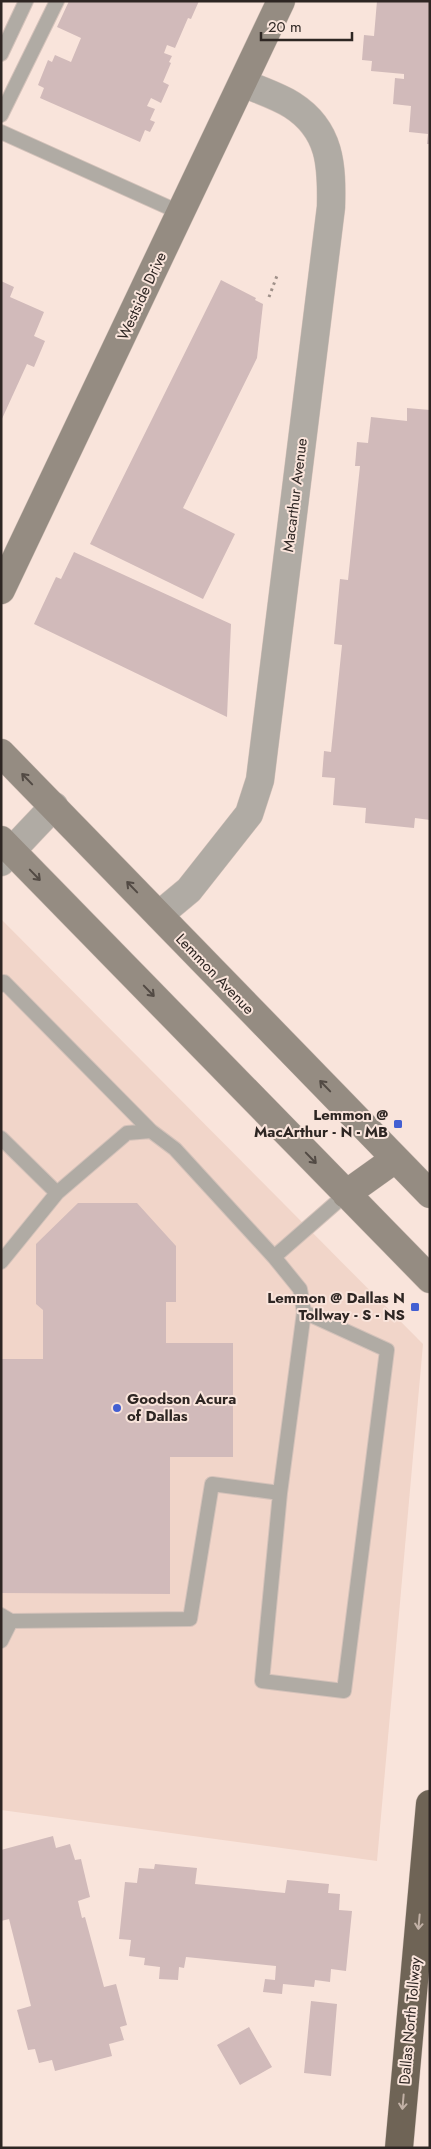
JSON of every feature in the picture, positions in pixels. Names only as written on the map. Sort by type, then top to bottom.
[{"type":"highway","name":"Dallas North Tollway","points":[[399,2148],[430,1804]]},
{"type":"main road","name":"Westside Drive","points":[[1,590],[282,1]]},
{"type":"main road","name":"Lemmon Avenue","points":[[1,752],[430,1194]]},
{"type":"main road","points":[[5,851],[430,1279]]},
{"type":"main road","points":[[346,1194],[395,1159]]},
{"type":"street","name":"Macarthur Avenue","points":[[159,915],[189,890],[249,814],[260,780],[330,207],[331,167],[319,133],[292,105],[243,83]]},
{"type":"street","points":[[5,851],[54,806]]},
{"type":"lane","points":[[1,54],[26,1]]},
{"type":"lane","points":[[1,115],[57,1]]},
{"type":"lane","points":[[1,132],[181,213]]},
{"type":"lane","points":[[1,985],[4,982],[151,1131],[175,1149],[274,1257],[300,1289],[304,1312],[280,1493],[262,1681],[344,1691],[387,1350],[304,1312]]},
{"type":"lane","points":[[1,1262],[57,1193],[127,1133],[151,1131]]},
{"type":"lane","points":[[1,1138],[57,1193]]},
{"type":"lane","points":[[274,1257],[346,1194]]},
{"type":"lane","points":[[1,1641],[6,1618],[190,1619],[212,1484],[280,1493]]},
{"type":"path","points":[[269,297],[278,273]]},
{"type":"shaded area","points":[[1,919],[423,1344],[377,1861],[1,1810]]},
{"type":"building","points":[[69,1],[199,1],[191,19],[188,18],[175,48],[167,45],[164,53],[172,56],[163,82],[169,85],[161,103],[151,98],[147,106],[155,109],[150,120],[155,122],[150,132],[145,130],[140,142],[40,98],[44,88],[38,85],[48,60],[52,62],[55,55],[71,62],[81,38],[57,27]]},
{"type":"building","points":[[377,1],[430,1],[430,144],[427,144],[428,134],[409,132],[411,106],[393,104],[395,78],[404,79],[404,74],[371,71],[372,61],[362,60],[364,35],[374,36]]},
{"type":"building","points":[[221,280],[256,298],[255,300],[263,304],[257,358],[183,508],[235,534],[203,599],[90,544]]},
{"type":"building","points":[[1,281],[14,287],[10,297],[44,312],[34,336],[45,341],[34,367],[27,364],[1,421]]},
{"type":"building","points":[[407,408],[430,410],[430,820],[415,818],[414,828],[365,823],[366,808],[333,805],[335,778],[322,777],[324,751],[331,752],[342,645],[334,644],[340,579],[348,580],[360,466],[355,466],[357,442],[368,443],[371,417],[407,421]]},
{"type":"building","points":[[74,552],[231,624],[227,717],[34,624],[56,577],[61,579]]},
{"type":"building","name":"Goodson Acura of Dallas","points":[[78,1203],[137,1203],[176,1246],[176,1302],[166,1302],[166,1343],[233,1343],[233,1457],[170,1457],[170,1594],[1,1593],[1,1359],[43,1359],[43,1310],[36,1304],[36,1244]]},
{"type":"building","points":[[53,1836],[56,1848],[70,1844],[75,1860],[81,1859],[90,1897],[78,1901],[82,1918],[85,1917],[104,1987],[116,1984],[127,2025],[120,2027],[124,2040],[109,2044],[112,2056],[55,2071],[52,2060],[39,2063],[35,2049],[28,2050],[17,2010],[31,2006],[9,1919],[1,1921],[1,1850]]},
{"type":"building","points":[[155,1864],[197,1868],[195,1884],[285,1893],[287,1880],[329,1884],[328,1893],[340,1894],[339,1910],[352,1911],[346,1971],[331,1969],[330,1982],[315,1980],[314,1987],[283,1984],[282,1994],[263,1992],[265,1979],[275,1980],[276,1966],[186,1957],[184,1968],[179,1967],[178,1980],[159,1979],[160,1967],[144,1965],[145,1958],[129,1956],[131,1940],[119,1939],[125,1882],[137,1883],[139,1868],[154,1869]]},
{"type":"building","points":[[311,2001],[337,2004],[331,2076],[304,2073]]},
{"type":"building","points":[[249,2027],[272,2067],[240,2085],[217,2045]]},
{"type":"place","name":"Lemmon @ MacArthur - N - MB","points":[[398,1124]]},
{"type":"place","name":"Lemmon @ Dallas N Tollway - S - NS","points":[[415,1307]]},
{"type":"place","name":"Goodson Acura of Dallas","points":[[117,1408]]}]
